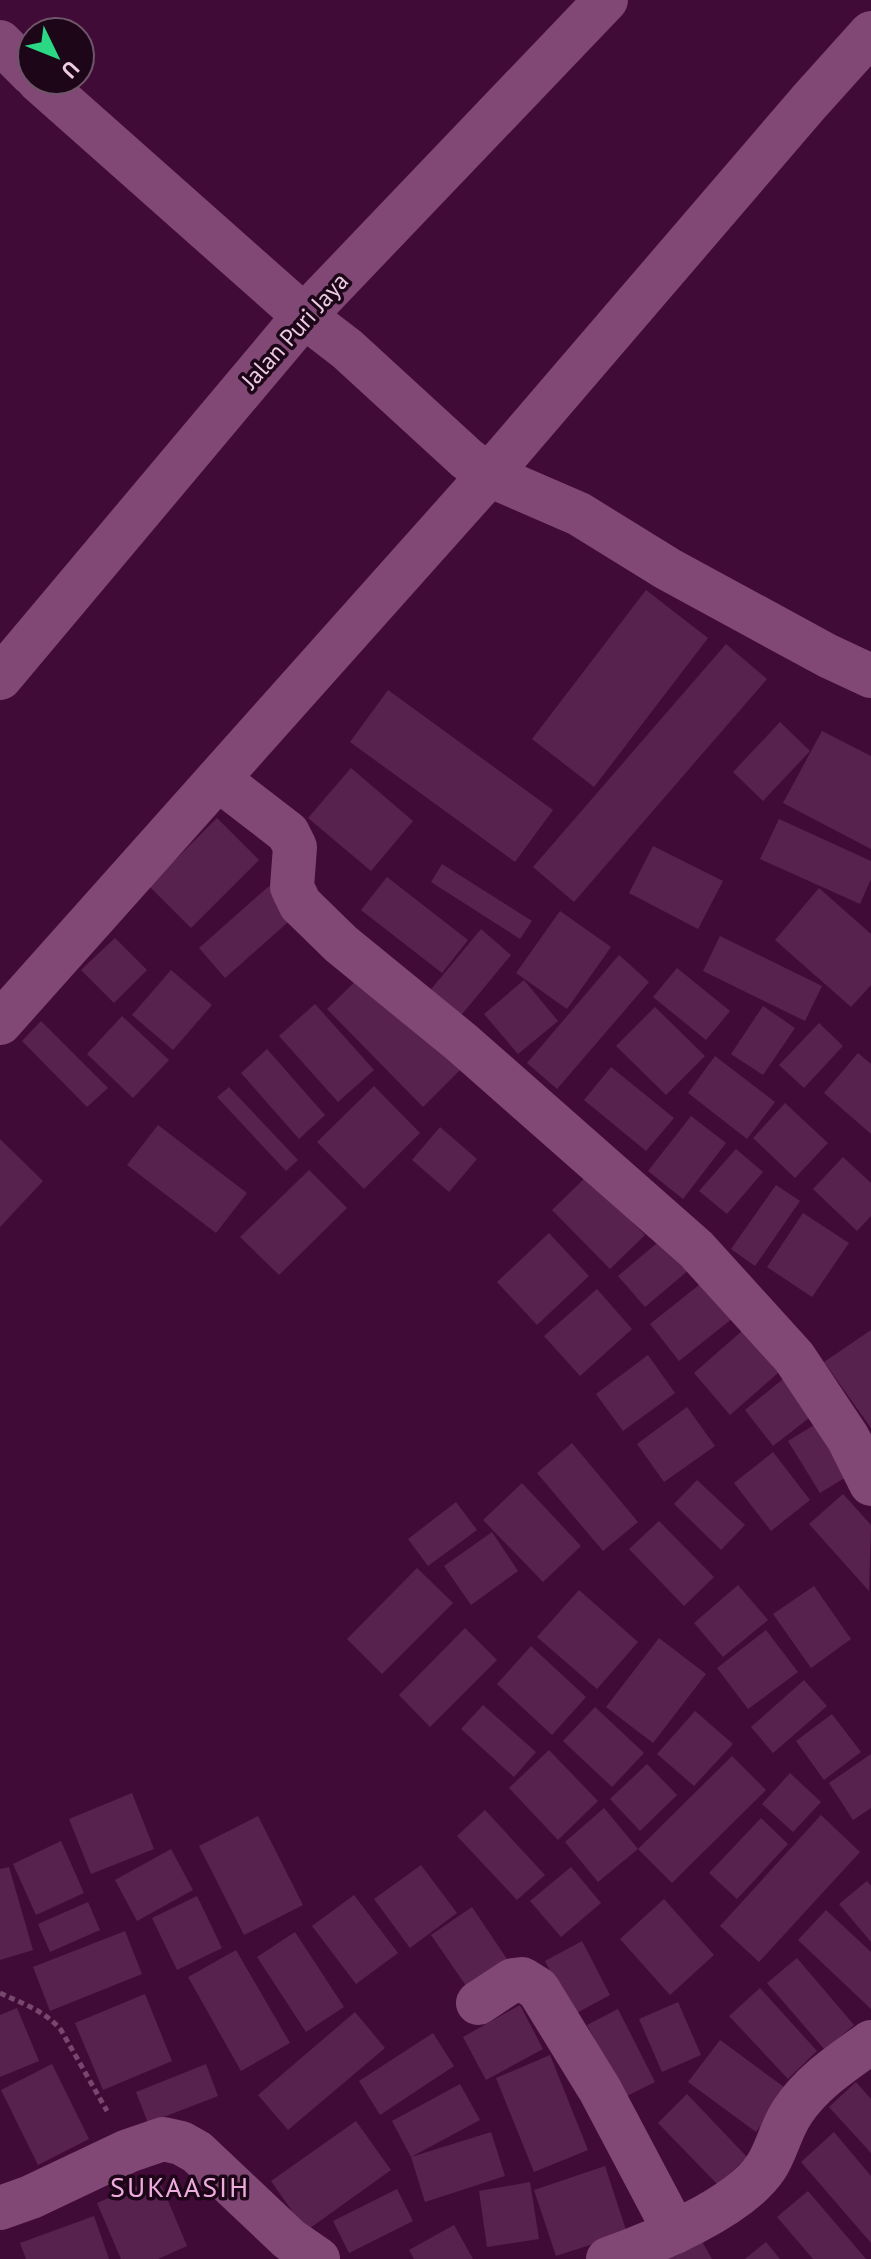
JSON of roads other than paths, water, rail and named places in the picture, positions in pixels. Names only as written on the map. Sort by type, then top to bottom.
[{"type":"street","name":"Jalan Puri Jaya","points":[[0,678],[304,316],[606,0]]},
{"type":"street","points":[[0,1023],[218,779],[478,467],[871,33]]},
{"type":"street","points":[[0,42],[16,58]]},
{"type":"street","points":[[56,96],[478,467],[579,514],[668,569],[871,676]]},
{"type":"street","points":[[218,779],[288,833],[295,847],[292,887],[300,904],[310,914],[696,1249],[794,1357],[848,1438],[871,1484]]},
{"type":"street","points":[[478,2003],[513,1980],[522,1979],[538,1989],[600,2090],[640,2250],[746,2189],[766,2167],[793,2110],[828,2072],[871,2042]]},
{"type":"street","points":[[0,2208],[31,2197],[128,2151],[163,2139],[181,2143],[197,2152],[289,2239],[318,2259]]},
{"type":"district","name":"SUKAASIH","points":[[180,2187]]}]
